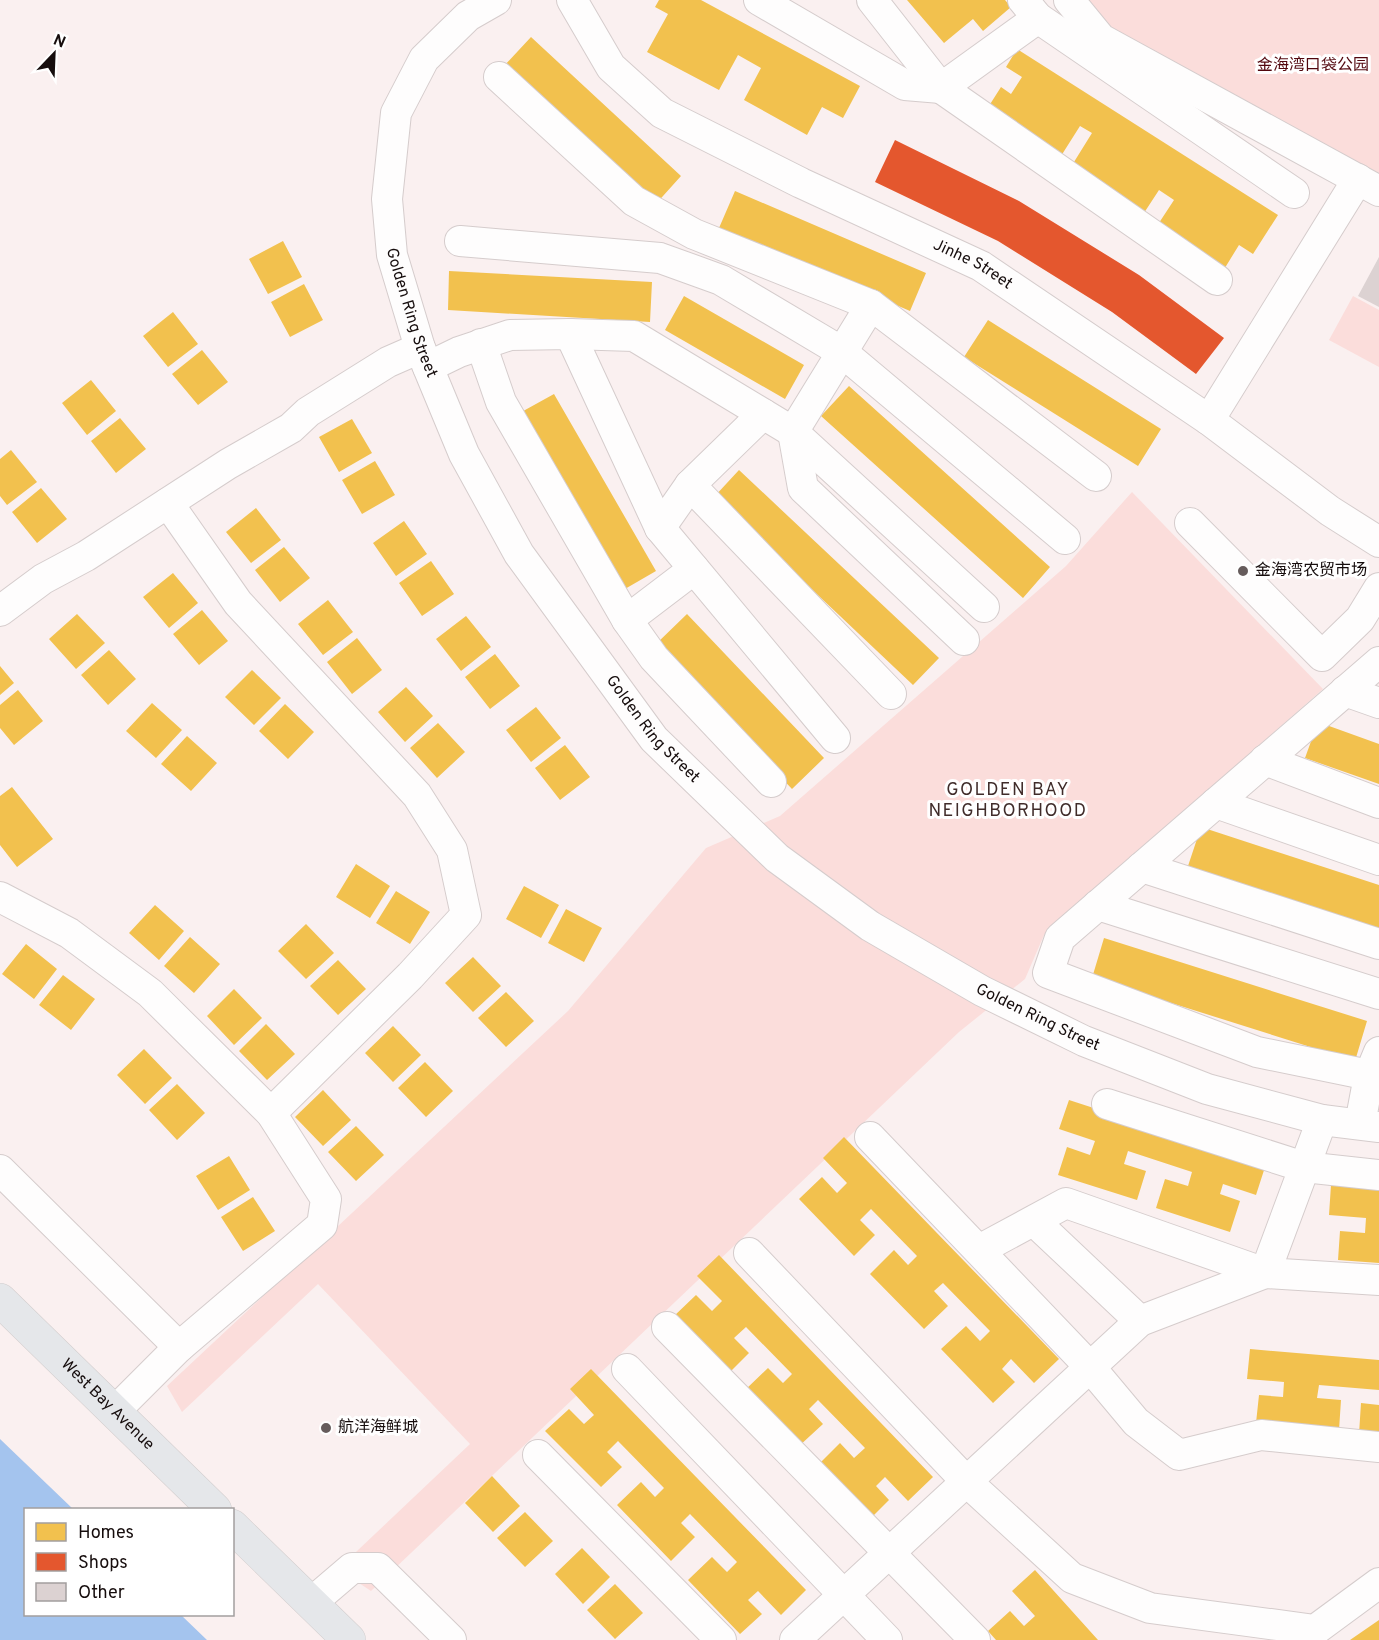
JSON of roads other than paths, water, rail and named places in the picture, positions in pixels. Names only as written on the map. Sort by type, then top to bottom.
[{"type":"main road","name":"West Bay Avenue","points":[[0,1300],[214,1508]]},
{"type":"main road","points":[[234,1528],[349,1640]]},
{"type":"street","name":"Golden Ring Street","points":[[496,0],[468,16],[424,59],[396,113],[387,199],[392,255],[424,358],[464,454],[519,554],[654,739],[777,858],[870,926],[982,991],[1084,1041],[1208,1089],[1322,1120],[1369,1126]]},
{"type":"street","name":"Jinhe Street","points":[[572,0],[611,67],[662,113],[801,183],[981,266],[1209,420],[1330,511],[1379,542]]},
{"type":"street","points":[[759,0],[905,85],[941,88],[1031,9],[1294,193]]},
{"type":"street","points":[[872,0],[941,88],[1217,280]]},
{"type":"street","points":[[1069,0],[1101,39],[1368,185],[1209,420]]},
{"type":"street","points":[[499,77],[634,201],[694,234],[871,305],[1096,476]]},
{"type":"street","points":[[460,241],[660,258],[721,280],[842,352],[1065,539]]},
{"type":"street","points":[[871,305],[793,432],[803,488],[964,640]]},
{"type":"street","points":[[570,334],[660,528],[835,738]]},
{"type":"street","points":[[0,611],[43,579],[86,556],[228,464],[291,428],[308,412],[388,362],[424,358],[510,335],[570,334],[633,336],[793,432],[984,606]]},
{"type":"street","points":[[481,344],[501,402],[627,620],[654,658],[771,782]]},
{"type":"street","points":[[660,528],[690,485],[763,414]]},
{"type":"street","points":[[690,485],[891,694]]},
{"type":"street","points":[[168,503],[238,603],[417,795],[452,850],[466,915],[410,976],[271,1113]]},
{"type":"street","points":[[1190,523],[1322,656],[1360,619],[1379,588]]},
{"type":"street","points":[[627,620],[694,569]]},
{"type":"street","points":[[1369,1126],[1376,1069],[1257,1052],[1048,973],[1060,938],[1379,662]]},
{"type":"street","points":[[1345,691],[1379,703]]},
{"type":"street","points":[[1265,760],[1379,802]]},
{"type":"street","points":[[1216,803],[1379,861]]},
{"type":"street","points":[[1142,867],[1379,944]]},
{"type":"street","points":[[0,897],[69,933],[150,993],[271,1113],[326,1199],[322,1226],[179,1347],[114,1412]]},
{"type":"street","points":[[1098,905],[1379,994]]},
{"type":"street","points":[[1107,1104],[1304,1167],[1379,1175]]},
{"type":"street","points":[[795,1640],[1140,1321],[1265,1273],[1322,1120]]},
{"type":"street","points":[[870,1137],[1090,1367],[1136,1422],[1179,1455],[1261,1435],[1379,1447]]},
{"type":"street","points":[[0,1170],[179,1347]]},
{"type":"street","points":[[979,1250],[1066,1203],[1265,1273],[1379,1280]]},
{"type":"street","points":[[1034,1221],[1140,1321]]},
{"type":"street","points":[[748,1253],[966,1481],[1072,1578],[1150,1608],[1317,1635],[1379,1583]]},
{"type":"street","points":[[667,1327],[975,1640]]},
{"type":"street","points":[[627,1369],[887,1640]]},
{"type":"street","points":[[538,1455],[721,1640]]},
{"type":"street","points":[[311,1603],[351,1568],[378,1568],[451,1640]]},
{"type":"water","points":[[0,1439],[72,1508],[24,1508],[24,1616],[182,1616],[207,1640],[0,1640]]},
{"type":"place","name":"金海湾农贸市场","points":[[1243,571]]},
{"type":"place","name":"航洋海鲜城","points":[[326,1428]]},
{"type":"district","name":"GOLDEN BAY NEIGHBORHOOD","points":[[1008,800]]},
{"type":"park label","name":"金海湾口袋公园","points":[[1313,66]]}]
